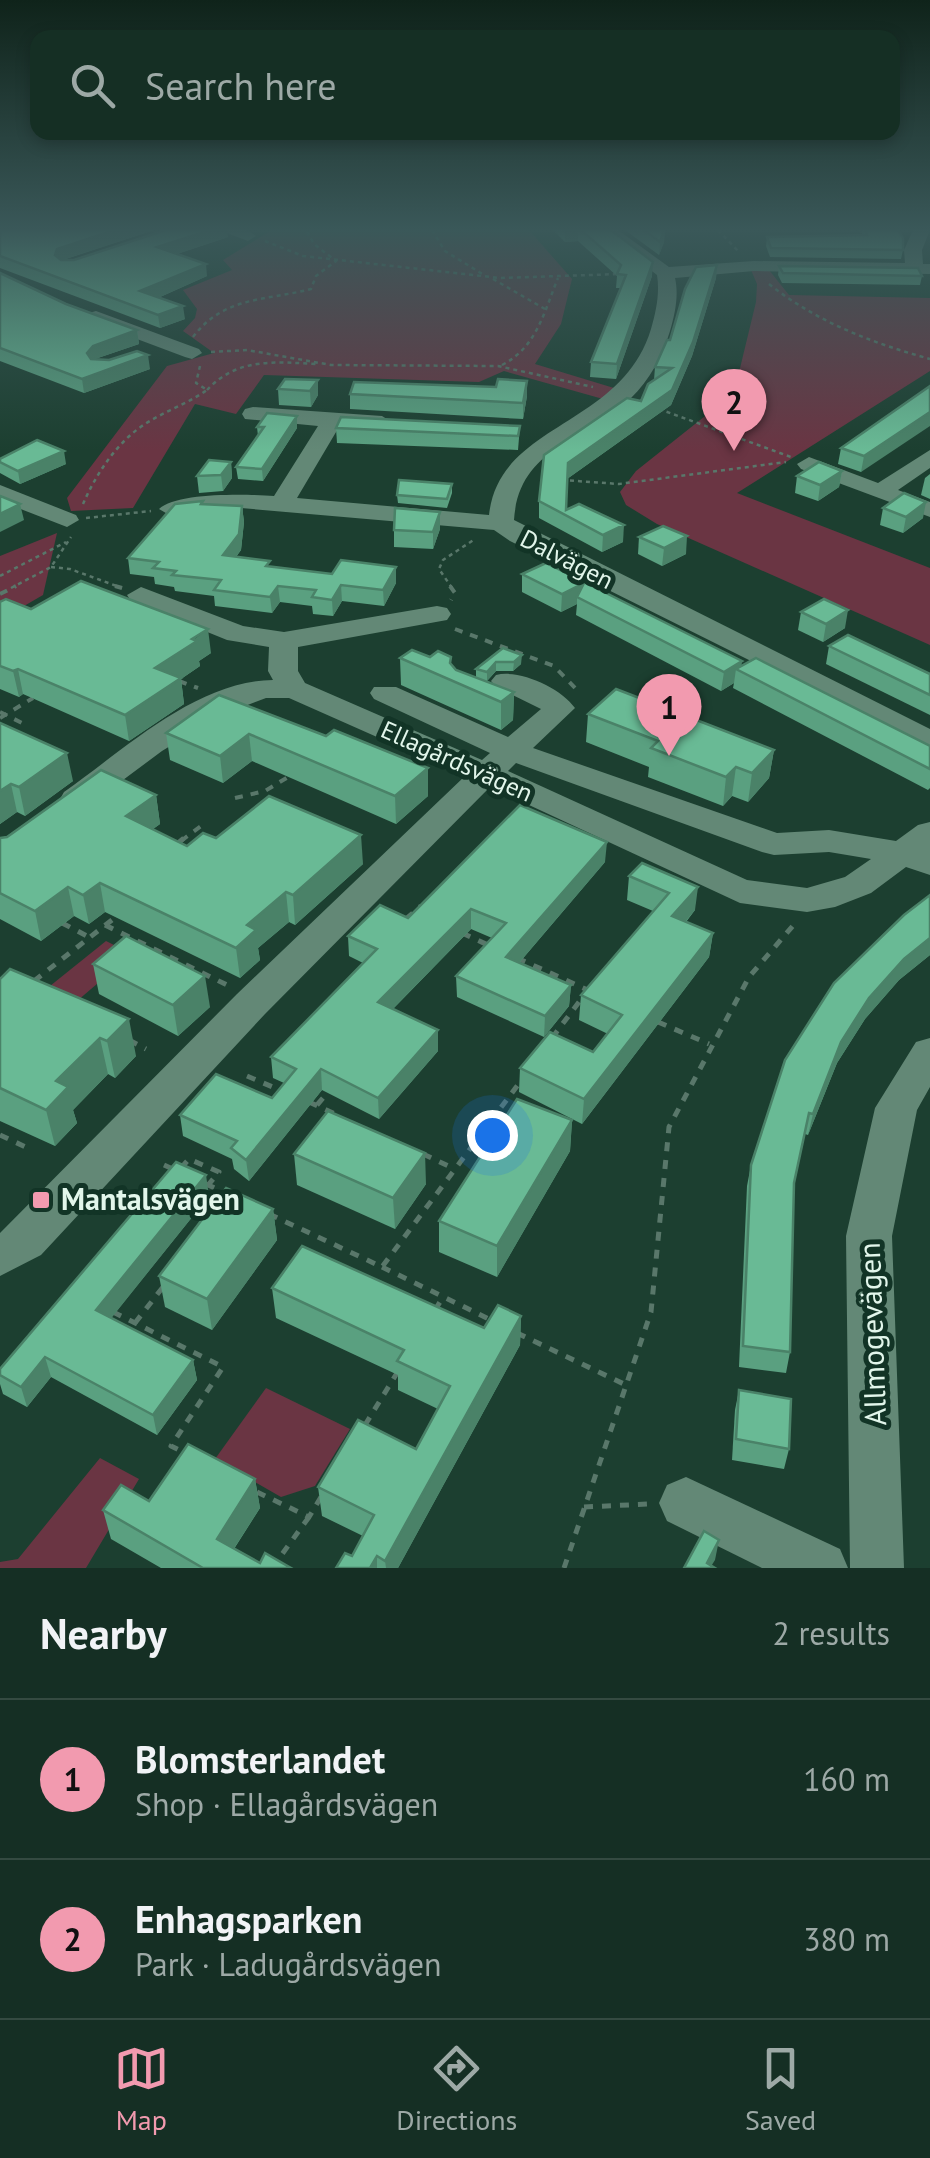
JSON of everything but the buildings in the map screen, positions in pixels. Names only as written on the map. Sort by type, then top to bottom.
[{"type":"street","points":[[500,523],[500,508],[513,476],[561,432],[622,396],[640,373],[660,329],[665,303]]},
{"type":"street","points":[[77,310],[183,349]]},
{"type":"street","points":[[137,356],[183,349]]},
{"type":"street","points":[[253,414],[409,424]]},
{"type":"street","points":[[282,504],[332,420]]},
{"type":"street","points":[[523,430],[561,432]]},
{"type":"street","points":[[880,492],[930,457]]},
{"type":"street","points":[[804,462],[930,510]]},
{"type":"street","points":[[0,492],[72,526]]},
{"type":"street","name":"Dalvägen","points":[[171,509],[240,501],[500,523],[518,536],[930,741]]},
{"type":"street","points":[[141,595],[237,634],[284,641],[397,618],[437,614]]},
{"type":"street","points":[[284,641],[283,671],[293,689]]},
{"type":"street","name":"Ellagårdsvägen","points":[[47,820],[223,701],[269,686],[293,689],[498,761],[740,891],[806,900],[835,895],[922,850]]},
{"type":"street","points":[[0,1256],[25,1241],[251,1004],[498,761],[554,714],[534,690],[495,688]]},
{"type":"street","points":[[385,693],[498,761],[774,844],[829,841],[922,850]]},
{"type":"street","name":"Allmogevägen","points":[[878,1568],[868,1236],[896,1108],[930,1053]]},
{"type":"street","points":[[686,1503],[820,1568]]},
{"type":"path","points":[[183,349],[201,324],[227,303]]},
{"type":"path","points":[[535,303],[545,309]]},
{"type":"path","points":[[498,366],[514,361],[533,344],[547,303]]},
{"type":"path","points":[[796,303],[822,318],[930,359]]},
{"type":"path","points":[[183,349],[247,350],[331,365]]},
{"type":"path","points":[[0,594],[51,567],[105,466],[143,425],[187,406],[219,374],[246,363],[498,366],[554,376],[622,396],[804,462]]},
{"type":"path","points":[[196,383],[207,390]]},
{"type":"path","points":[[513,476],[619,484],[804,462]]},
{"type":"path","points":[[0,576],[72,526],[171,509]]},
{"type":"path","points":[[500,523],[443,560],[439,569],[455,593],[448,607],[437,614],[444,625],[554,666],[581,694],[554,714]]},
{"type":"path","points":[[51,567],[84,573],[141,595]]},
{"type":"path","points":[[169,678],[223,701]]},
{"type":"path","points":[[2,715],[38,694]]},
{"type":"path","points":[[2,715],[22,723]]},
{"type":"path","points":[[235,798],[265,791],[305,764]]},
{"type":"path","points":[[168,850],[201,826]]},
{"type":"path","points":[[184,839],[193,844]]},
{"type":"path","points":[[396,926],[421,905],[424,916]]},
{"type":"path","points":[[564,1568],[651,1312],[669,1126],[749,976],[805,913],[787,914]]},
{"type":"path","points":[[26,987],[119,914]]},
{"type":"path","points":[[60,922],[89,937]]},
{"type":"path","points":[[471,938],[483,924]]},
{"type":"path","points":[[105,925],[229,986]]},
{"type":"path","points":[[459,932],[605,998]]},
{"type":"path","points":[[544,1050],[599,977]]},
{"type":"path","points":[[657,1021],[710,1044]]},
{"type":"path","points":[[129,1040],[146,1049]]},
{"type":"path","points":[[382,1268],[532,1065]]},
{"type":"path","points":[[247,1076],[351,1121]]},
{"type":"path","points":[[274,1099],[282,1090]]},
{"type":"path","points":[[317,1105],[330,1091]]},
{"type":"path","points":[[0,1135],[30,1149]]},
{"type":"path","points":[[420,1153],[455,1169]]},
{"type":"path","points":[[178,1171],[188,1158],[219,1172],[208,1185]]},
{"type":"path","points":[[164,1164],[226,1194]]},
{"type":"path","points":[[260,1210],[493,1321]]},
{"type":"path","points":[[136,1324],[167,1282]]},
{"type":"path","points":[[433,1314],[443,1297]]},
{"type":"path","points":[[105,1308],[223,1367],[171,1446],[186,1454]]},
{"type":"path","points":[[510,1329],[626,1385]]},
{"type":"path","points":[[361,1432],[402,1364]]},
{"type":"path","points":[[272,1568],[330,1483]]},
{"type":"path","points":[[248,1487],[309,1517]]},
{"type":"path","points":[[584,1507],[686,1503]]},
{"type":"shaded area","points":[[193,303],[566,303],[561,324],[535,364],[614,388],[603,399],[504,371],[479,382],[264,375],[236,414],[195,404],[133,508],[71,511],[67,498],[167,366],[214,353],[183,331],[195,318],[197,309]]},
{"type":"shaded area","points":[[756,303],[930,303],[930,371],[737,493],[930,568],[930,645],[657,524],[626,505],[620,492],[636,471],[734,393]]},
{"type":"shaded area","points":[[57,533],[43,595],[0,620],[0,556]]},
{"type":"shaded area","points":[[106,941],[132,954],[77,1001],[50,986]]},
{"type":"shaded area","points":[[266,1388],[350,1429],[315,1486],[281,1497],[215,1459]]},
{"type":"shaded area","points":[[100,1458],[139,1479],[86,1568],[0,1568],[0,1562],[18,1559]]},
{"type":"place","name":"Enhagsparken","points":[[734,451]]},
{"type":"place","name":"Blomsterlandet","points":[[669,756]]},
{"type":"place","name":"Mantalsvägen","points":[[41,1200]]}]
